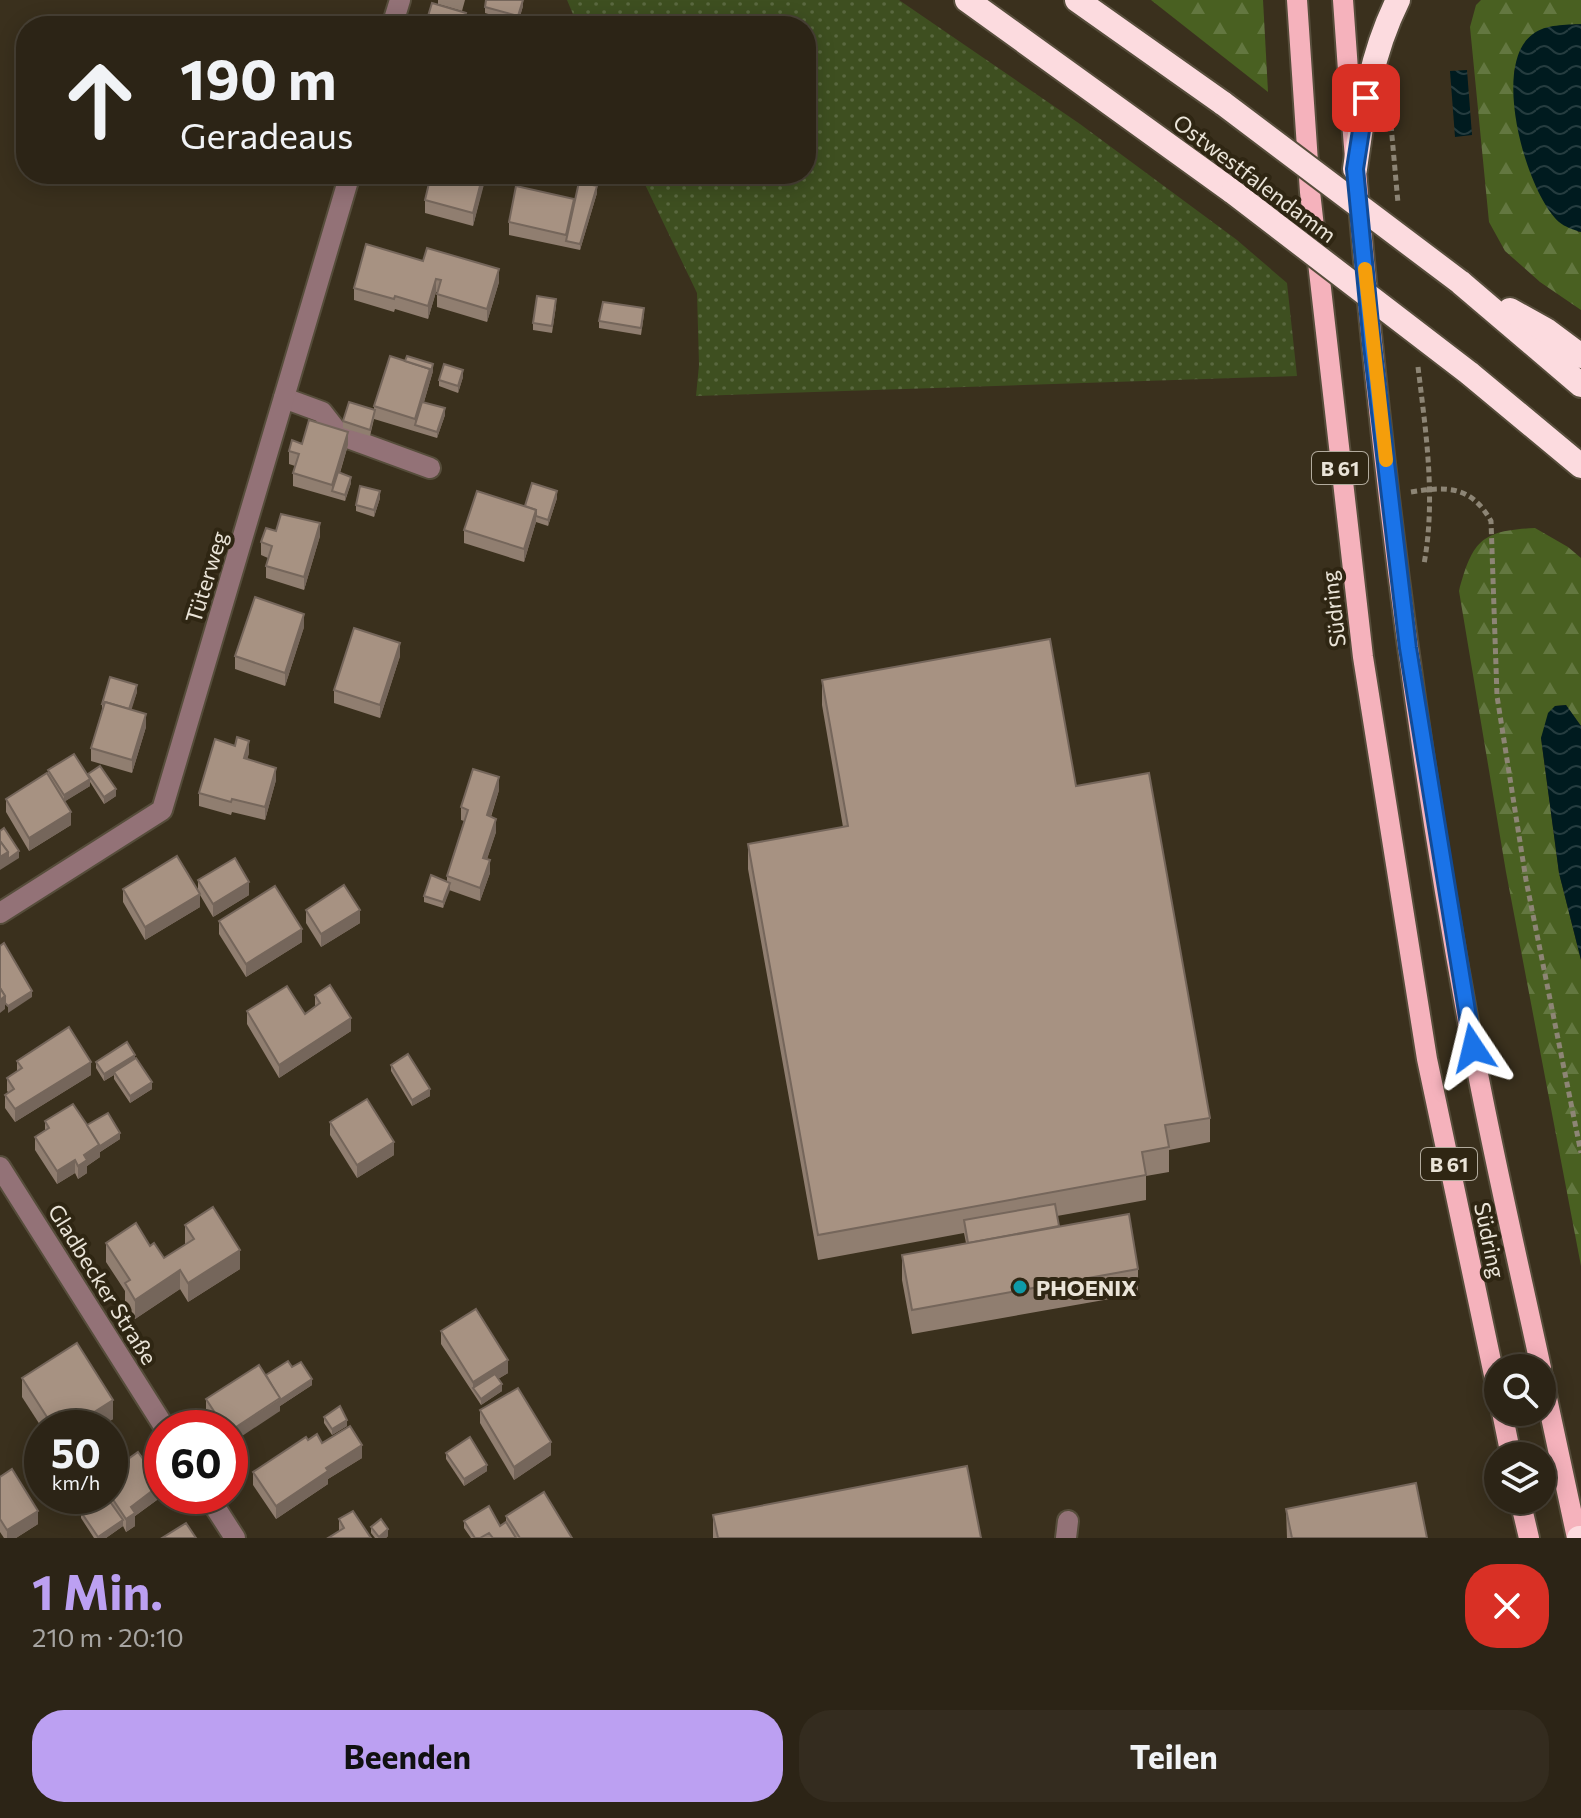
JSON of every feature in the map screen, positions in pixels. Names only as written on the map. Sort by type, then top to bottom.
[{"type":"highway","name":"Ostwestfalendamm","points":[[967,0],[1233,192],[1469,373],[1581,466]]},
{"type":"highway","name":"Ostwestfalendamm","points":[[1077,0],[1224,104],[1460,282],[1581,385]]},
{"type":"highway","points":[[1355,169],[1371,69],[1383,30],[1398,0]]},
{"type":"highway","points":[[1460,282],[1546,330],[1581,356]]},
{"type":"main road","name":"Südring","points":[[1297,0],[1311,206],[1363,657],[1427,1059],[1490,1354]]},
{"type":"main road","name":"Südring","points":[[1343,0],[1355,169],[1413,678],[1470,1033],[1538,1354]]},
{"type":"main road","points":[[1554,1426],[1579,1538]]},
{"type":"main road","points":[[1523,1514],[1529,1538]]},
{"type":"street","name":"Tüterweg","points":[[0,913],[162,810],[347,184]]},
{"type":"street","points":[[284,398],[322,412],[340,435],[430,468]]},
{"type":"street","name":"Gladbecker Straße","points":[[0,1167],[154,1410]]},
{"type":"street","points":[[220,1514],[235,1538]]},
{"type":"path","points":[[1390,495],[1440,487],[1455,489],[1482,505],[1491,521],[1497,696],[1526,880],[1581,1153]]},
{"type":"green space","points":[[567,0],[899,0],[1080,124],[1237,240],[1287,283],[1297,376],[696,396],[699,365],[697,293],[645,184],[816,184],[816,16],[574,16]]},
{"type":"green space","points":[[1151,0],[1263,0],[1268,92]]},
{"type":"green space","points":[[1481,0],[1581,0],[1581,24],[1537,33],[1524,47],[1514,72],[1578,232],[1581,232],[1581,310],[1540,282],[1505,251],[1489,222],[1470,27],[1476,5]]},
{"type":"green space","points":[[1535,528],[1581,558],[1581,726],[1566,705],[1555,706],[1541,738],[1559,873],[1581,960],[1581,1266],[1506,872],[1459,591],[1469,560],[1482,541],[1503,532]]},
{"type":"water","points":[[1581,24],[1581,232],[1559,222],[1535,184],[1518,128],[1514,72],[1520,49],[1533,34],[1550,27]]},
{"type":"water","points":[[1467,70],[1472,135],[1455,137],[1450,71]]},
{"type":"water","points":[[1566,705],[1581,726],[1581,960],[1559,873],[1541,738],[1548,713],[1555,706]]},
{"type":"building","points":[[486,0],[523,0],[518,16],[485,7]]},
{"type":"building","points":[[432,3],[466,13],[465,16],[428,16]]},
{"type":"building","points":[[429,184],[480,184],[473,213],[425,200]]},
{"type":"building","points":[[579,184],[597,186],[580,244],[566,241]]},
{"type":"building","points":[[516,186],[574,199],[566,235],[509,222]]},
{"type":"building","points":[[366,244],[423,261],[427,248],[499,269],[487,309],[437,294],[441,280],[436,279],[428,306],[354,288]]},
{"type":"building","points":[[537,296],[556,299],[552,326],[533,323]]},
{"type":"building","points":[[603,302],[644,308],[641,328],[599,321]]},
{"type":"building","points":[[390,356],[430,369],[415,419],[374,406]]},
{"type":"building","points":[[407,356],[433,364],[430,375],[430,369],[405,361]]},
{"type":"building","points":[[444,364],[463,370],[458,386],[439,380]]},
{"type":"building","points":[[349,402],[375,410],[370,430],[343,421]]},
{"type":"building","points":[[422,402],[445,408],[437,432],[415,425]]},
{"type":"building","points":[[309,420],[348,432],[332,485],[293,473],[299,454],[289,451],[292,440],[302,444]]},
{"type":"building","points":[[338,472],[351,477],[345,495],[332,491]]},
{"type":"building","points":[[532,483],[557,491],[548,520],[536,516],[536,510],[525,506]]},
{"type":"building","points":[[360,486],[380,491],[374,510],[356,505]]},
{"type":"building","points":[[477,491],[536,510],[524,549],[464,530]]},
{"type":"building","points":[[281,514],[320,523],[304,577],[266,566],[272,546],[261,542],[266,528],[276,531]]},
{"type":"building","points":[[255,597],[304,614],[285,673],[235,656]]},
{"type":"building","points":[[354,628],[400,643],[380,705],[334,690]]},
{"type":"building","points":[[1050,639],[1076,786],[1149,773],[1210,1118],[1165,1125],[1169,1147],[1142,1152],[1146,1175],[818,1235],[748,844],[848,826],[822,680]]},
{"type":"building","points":[[110,677],[137,685],[129,709],[105,702],[102,704]]},
{"type":"building","points":[[105,702],[146,714],[132,760],[91,748]]},
{"type":"building","points":[[237,737],[249,741],[244,758],[276,768],[265,807],[199,793],[215,739],[235,746]]},
{"type":"building","points":[[74,754],[90,779],[64,795],[48,770]]},
{"type":"building","points":[[100,766],[116,789],[104,797],[88,774]]},
{"type":"building","points":[[473,769],[499,777],[487,815],[496,819],[483,858],[490,860],[480,888],[447,876],[468,810],[461,807]]},
{"type":"building","points":[[47,773],[71,812],[29,838],[6,799]]},
{"type":"building","points":[[4,828],[19,851],[8,859],[8,852],[0,841],[0,831]]},
{"type":"building","points":[[0,841],[8,852],[0,857]]},
{"type":"building","points":[[177,856],[200,894],[145,927],[123,889]]},
{"type":"building","points":[[235,858],[249,882],[213,904],[198,880]]},
{"type":"building","points":[[431,875],[450,883],[443,902],[424,896]]},
{"type":"building","points":[[344,885],[360,910],[321,934],[306,910]]},
{"type":"building","points":[[275,886],[302,929],[246,964],[219,921]]},
{"type":"building","points":[[4,943],[32,991],[8,1006],[0,988],[0,946]]},
{"type":"building","points":[[330,985],[351,1018],[279,1065],[247,1011],[287,986],[305,1014],[320,1003],[315,995]]},
{"type":"building","points":[[69,1027],[91,1062],[15,1109],[5,1095],[14,1089],[7,1078],[22,1068],[17,1061]]},
{"type":"building","points":[[127,1042],[135,1055],[104,1074],[96,1062]]},
{"type":"building","points":[[408,1054],[430,1089],[412,1100],[391,1065]]},
{"type":"building","points":[[136,1058],[152,1082],[130,1096],[114,1072]]},
{"type":"building","points":[[367,1099],[394,1142],[357,1165],[330,1122]]},
{"type":"building","points":[[73,1104],[100,1144],[84,1155],[87,1160],[78,1166],[75,1160],[57,1171],[35,1137],[49,1128],[45,1121]]},
{"type":"building","points":[[108,1113],[120,1133],[100,1146],[87,1125]]},
{"type":"building","points":[[1055,1204],[1059,1226],[968,1243],[964,1220]]},
{"type":"building","points":[[213,1207],[240,1250],[188,1283],[180,1270],[135,1300],[125,1283],[130,1280],[106,1243],[136,1223],[150,1246],[154,1243],[164,1258],[194,1239],[185,1225]]},
{"type":"building","points":[[1129,1214],[1138,1269],[912,1310],[902,1255]]},
{"type":"building","points":[[476,1309],[508,1360],[473,1382],[441,1331]]},
{"type":"building","points":[[77,1343],[113,1400],[97,1410],[42,1410],[22,1378]]},
{"type":"building","points":[[288,1361],[292,1367],[301,1362],[312,1379],[280,1400],[266,1375]]},
{"type":"building","points":[[259,1365],[280,1398],[248,1419],[248,1410],[213,1410],[206,1399]]},
{"type":"building","points":[[495,1374],[502,1384],[481,1399],[473,1388]]},
{"type":"building","points":[[518,1388],[551,1442],[514,1467],[480,1410]]},
{"type":"building","points":[[340,1406],[347,1420],[332,1429],[324,1417]]},
{"type":"building","points":[[350,1426],[362,1445],[276,1506],[253,1472],[306,1437],[308,1440],[317,1434],[322,1443]]},
{"type":"building","points":[[470,1437],[487,1465],[464,1479],[446,1453]]},
{"type":"building","points":[[138,1452],[144,1460],[144,1497],[131,1507],[135,1513],[126,1519],[123,1514],[128,1514],[128,1459]]},
{"type":"building","points":[[967,1466],[981,1538],[718,1538],[713,1515]]},
{"type":"building","points":[[12,1469],[24,1488],[24,1514],[33,1514],[7,1530],[0,1519],[0,1477]]},
{"type":"building","points":[[1416,1483],[1427,1538],[1292,1538],[1286,1509]]},
{"type":"building","points":[[544,1492],[572,1538],[520,1538],[506,1516]]},
{"type":"building","points":[[489,1506],[500,1526],[506,1522],[516,1538],[493,1538],[489,1533],[475,1538],[464,1521]]},
{"type":"building","points":[[353,1511],[371,1538],[328,1538],[344,1528],[339,1519]]},
{"type":"building","points":[[82,1514],[119,1514],[123,1520],[98,1537]]},
{"type":"building","points":[[381,1519],[388,1529],[379,1537],[371,1527]]},
{"type":"building","points":[[186,1523],[196,1538],[162,1538]]},
{"type":"slow traffic","points":[[1365,269],[1386,460]]},
{"type":"place","name":"PHOENIX","points":[[1020,1287]]},
{"type":"route","points":[[1366,98],[1355,169],[1372,345],[1408,648],[1473,1048]]}]
